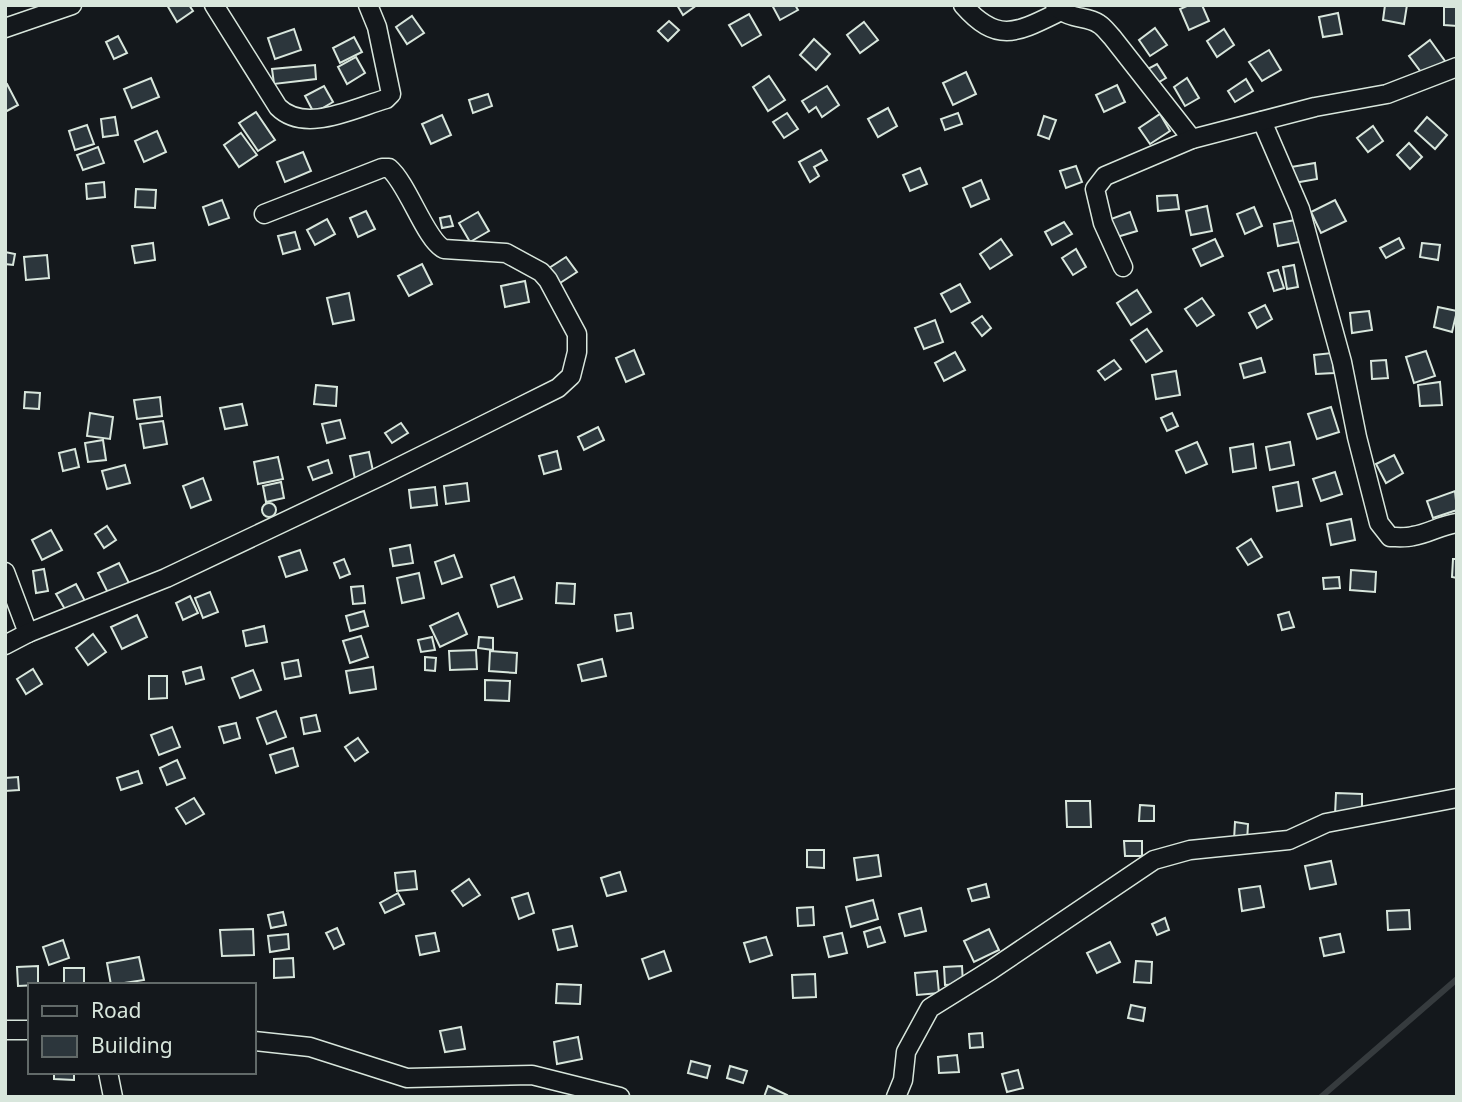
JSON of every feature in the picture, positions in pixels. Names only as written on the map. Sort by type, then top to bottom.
[{"type":"street","points":[[5,28],[72,5]]},
{"type":"street","points":[[214,5],[278,107],[291,117],[313,121],[386,99],[391,94],[377,27],[368,5]]},
{"type":"street","points":[[963,5],[975,19],[989,29],[1005,32],[1031,26],[1058,8],[1079,19],[1097,22],[1112,37],[1192,139]]},
{"type":"street","points":[[1123,267],[1103,223],[1095,189],[1105,176],[1192,139],[1315,107],[1387,94],[1457,67]]},
{"type":"street","points":[[1262,121],[1300,209],[1342,362],[1357,437],[1379,523],[1390,537],[1415,536],[1444,524],[1457,523]]},
{"type":"street","points":[[5,645],[166,578],[251,538],[558,388],[571,376],[577,352],[577,334],[541,272],[506,253],[444,249],[437,246],[414,204],[389,168],[382,168],[264,214]]},
{"type":"street","points":[[5,572],[28,634]]},
{"type":"street","points":[[896,1097],[903,1080],[906,1052],[930,1008],[1154,860],[1191,850],[1289,840],[1326,824],[1457,798]]},
{"type":"street","points":[[5,1030],[28,1030]]},
{"type":"street","points":[[256,1041],[310,1047],[407,1077],[532,1075],[620,1097]]},
{"type":"street","points":[[108,1074],[113,1097]]},
{"type":"building","points":[[167,5],[189,5],[193,11],[177,22]]},
{"type":"building","points":[[677,5],[697,5],[683,15]]},
{"type":"building","points":[[772,5],[795,5],[798,10],[780,20]]},
{"type":"building","points":[[1189,5],[1202,5],[1209,21],[1189,30],[1180,9]]},
{"type":"building","points":[[1385,5],[1407,5],[1404,24],[1383,20]]},
{"type":"building","points":[[1444,7],[1457,7],[1457,26],[1444,25]]},
{"type":"building","points":[[1338,13],[1342,34],[1323,37],[1319,17]]},
{"type":"building","points":[[749,14],[761,35],[742,46],[729,25]]},
{"type":"building","points":[[412,16],[424,33],[407,44],[396,27]]},
{"type":"building","points":[[669,21],[679,30],[668,41],[658,31]]},
{"type":"building","points":[[864,22],[878,40],[860,53],[847,35]]},
{"type":"building","points":[[1155,28],[1167,45],[1150,56],[1139,40]]},
{"type":"building","points":[[294,29],[301,50],[275,59],[268,38]]},
{"type":"building","points":[[1224,29],[1234,45],[1217,57],[1207,41]]},
{"type":"building","points":[[118,36],[127,53],[114,59],[106,42]]},
{"type":"building","points":[[354,37],[362,52],[340,63],[333,48]]},
{"type":"building","points":[[814,39],[830,54],[816,70],[800,55]]},
{"type":"building","points":[[1430,40],[1445,61],[1424,76],[1409,56]]},
{"type":"building","points":[[1269,50],[1281,70],[1262,81],[1249,62]]},
{"type":"building","points":[[356,57],[365,73],[347,84],[338,67]]},
{"type":"building","points":[[1157,64],[1166,78],[1152,86],[1144,71]]},
{"type":"building","points":[[315,65],[316,79],[274,84],[272,69]]},
{"type":"building","points":[[966,72],[976,94],[953,105],[943,83]]},
{"type":"building","points":[[769,76],[785,100],[768,111],[753,87]]},
{"type":"building","points":[[151,78],[159,97],[132,108],[124,89]]},
{"type":"building","points":[[1187,78],[1199,98],[1185,106],[1174,87]]},
{"type":"building","points":[[1246,79],[1253,91],[1235,102],[1228,91]]},
{"type":"building","points":[[7,84],[18,105],[5,112],[5,85]]},
{"type":"building","points":[[1117,85],[1125,102],[1104,112],[1096,95]]},
{"type":"building","points":[[324,86],[333,102],[314,113],[305,96]]},
{"type":"building","points":[[827,86],[839,105],[822,117],[816,107],[809,112],[802,101]]},
{"type":"building","points":[[488,94],[492,106],[473,113],[469,100]]},
{"type":"building","points":[[888,108],[897,126],[878,137],[868,119]]},
{"type":"building","points":[[256,112],[275,140],[258,151],[239,123]]},
{"type":"building","points":[[787,113],[798,129],[784,138],[773,122]]},
{"type":"building","points":[[958,113],[962,124],[945,130],[941,119]]},
{"type":"building","points":[[1160,114],[1170,131],[1150,144],[1139,128]]},
{"type":"building","points":[[442,115],[451,135],[431,144],[422,124]]},
{"type":"building","points":[[1044,116],[1056,120],[1049,139],[1038,135]]},
{"type":"building","points":[[115,117],[118,135],[103,137],[101,119]]},
{"type":"building","points":[[1427,117],[1447,135],[1435,149],[1415,131]]},
{"type":"building","points":[[87,125],[94,144],[75,150],[69,131]]},
{"type":"building","points":[[1373,126],[1383,141],[1368,152],[1357,138]]},
{"type":"building","points":[[157,131],[166,152],[144,162],[135,141]]},
{"type":"building","points":[[241,133],[257,155],[239,167],[224,145]]},
{"type":"building","points":[[1409,143],[1422,157],[1410,169],[1397,155]]},
{"type":"building","points":[[98,147],[104,163],[83,170],[77,155]]},
{"type":"building","points":[[821,150],[827,160],[814,167],[819,176],[810,182],[799,162]]},
{"type":"building","points":[[303,152],[311,171],[285,182],[277,162]]},
{"type":"building","points":[[1315,163],[1317,179],[1294,183],[1291,167]]},
{"type":"building","points":[[1076,166],[1082,182],[1066,188],[1060,171]]},
{"type":"building","points":[[920,168],[927,184],[910,191],[903,175]]},
{"type":"building","points":[[981,180],[989,199],[971,207],[963,188]]},
{"type":"building","points":[[104,182],[105,197],[87,199],[86,184]]},
{"type":"building","points":[[136,189],[156,190],[155,208],[135,207]]},
{"type":"building","points":[[1177,195],[1179,209],[1158,211],[1157,196]]},
{"type":"building","points":[[222,200],[229,218],[209,225],[203,207]]},
{"type":"building","points":[[1335,200],[1346,221],[1321,233],[1311,212]]},
{"type":"building","points":[[1207,206],[1212,231],[1191,235],[1186,211]]},
{"type":"building","points":[[1254,207],[1262,226],[1245,234],[1237,214]]},
{"type":"building","points":[[366,211],[375,229],[358,237],[350,218]]},
{"type":"building","points":[[478,212],[489,231],[470,242],[459,223]]},
{"type":"building","points":[[1130,212],[1137,231],[1117,237],[1111,219]]},
{"type":"building","points":[[450,216],[453,226],[442,228],[440,218]]},
{"type":"building","points":[[327,219],[335,234],[315,245],[307,230]]},
{"type":"building","points":[[1295,220],[1299,242],[1278,246],[1274,224]]},
{"type":"building","points":[[1064,222],[1072,234],[1052,245],[1045,232]]},
{"type":"building","points":[[295,232],[300,249],[283,254],[278,236]]},
{"type":"building","points":[[1399,238],[1404,248],[1386,258],[1380,248]]},
{"type":"building","points":[[1001,239],[1012,255],[990,269],[980,254]]},
{"type":"building","points":[[1215,239],[1223,256],[1201,266],[1193,249]]},
{"type":"building","points":[[153,243],[155,260],[135,263],[132,246]]},
{"type":"building","points":[[1422,243],[1440,245],[1438,260],[1420,257]]},
{"type":"building","points":[[1076,249],[1086,267],[1073,275],[1062,258]]},
{"type":"building","points":[[5,252],[15,254],[13,265],[5,264]]},
{"type":"building","points":[[47,255],[49,278],[26,280],[24,257]]},
{"type":"building","points":[[566,257],[577,272],[557,285],[546,270]]},
{"type":"building","points":[[422,264],[432,284],[409,296],[398,276]]},
{"type":"building","points":[[1294,265],[1298,287],[1287,289],[1283,267]]},
{"type":"building","points":[[1278,270],[1284,288],[1274,291],[1268,273]]},
{"type":"building","points":[[525,281],[529,302],[505,307],[501,286]]},
{"type":"building","points":[[960,284],[970,302],[951,312],[941,294]]},
{"type":"building","points":[[1137,290],[1151,312],[1131,325],[1117,303]]},
{"type":"building","points":[[349,293],[354,320],[333,324],[327,298]]},
{"type":"building","points":[[1202,298],[1214,315],[1197,326],[1185,309]]},
{"type":"building","points":[[1265,305],[1272,319],[1257,328],[1249,313]]},
{"type":"building","points":[[1438,307],[1457,311],[1452,332],[1434,327]]},
{"type":"building","points":[[1369,311],[1372,330],[1352,333],[1350,313]]},
{"type":"building","points":[[982,316],[991,328],[982,336],[972,323]]},
{"type":"building","points":[[935,320],[943,342],[924,349],[915,328]]},
{"type":"building","points":[[1147,329],[1162,351],[1146,362],[1131,340]]},
{"type":"building","points":[[634,350],[644,374],[626,382],[616,358]]},
{"type":"building","points":[[1426,351],[1435,376],[1414,383],[1406,357]]},
{"type":"building","points":[[955,352],[965,370],[944,381],[935,363]]},
{"type":"building","points":[[1332,353],[1334,373],[1316,374],[1314,355]]},
{"type":"building","points":[[1261,358],[1265,372],[1244,378],[1240,364]]},
{"type":"building","points":[[1114,360],[1121,369],[1105,380],[1098,371]]},
{"type":"building","points":[[1386,360],[1388,378],[1372,379],[1371,361]]},
{"type":"building","points":[[1176,371],[1180,395],[1156,399],[1152,375]]},
{"type":"building","points":[[1440,382],[1442,405],[1420,406],[1418,385]]},
{"type":"building","points":[[316,385],[337,387],[336,406],[314,404]]},
{"type":"building","points":[[25,392],[40,393],[39,409],[24,408]]},
{"type":"building","points":[[160,397],[162,416],[137,419],[134,400]]},
{"type":"building","points":[[242,404],[247,425],[225,429],[220,408]]},
{"type":"building","points":[[1331,407],[1339,432],[1317,439],[1308,414]]},
{"type":"building","points":[[90,413],[113,417],[110,439],[87,436]]},
{"type":"building","points":[[1172,413],[1178,426],[1167,431],[1161,418]]},
{"type":"building","points":[[340,420],[345,438],[327,443],[322,424]]},
{"type":"building","points":[[163,421],[167,444],[144,448],[140,424]]},
{"type":"building","points":[[401,423],[408,433],[392,443],[385,433]]},
{"type":"building","points":[[598,427],[604,440],[584,450],[578,437]]},
{"type":"building","points":[[103,440],[106,460],[88,462],[85,443]]},
{"type":"building","points":[[1197,442],[1207,464],[1186,473],[1176,451]]},
{"type":"building","points":[[1290,442],[1294,465],[1270,470],[1266,447]]},
{"type":"building","points":[[1253,444],[1256,468],[1233,472],[1230,448]]},
{"type":"building","points":[[75,449],[79,467],[63,471],[59,453]]},
{"type":"building","points":[[557,451],[561,469],[544,474],[539,456]]},
{"type":"building","points":[[369,452],[374,476],[355,479],[350,456]]},
{"type":"building","points":[[1394,455],[1403,473],[1386,483],[1376,464]]},
{"type":"building","points":[[278,457],[283,479],[258,484],[254,462]]},
{"type":"building","points":[[328,460],[332,473],[313,480],[308,467]]},
{"type":"building","points":[[125,465],[130,483],[107,489],[102,471]]},
{"type":"building","points":[[1335,472],[1342,494],[1321,501],[1313,479]]},
{"type":"building","points":[[203,478],[211,500],[191,508],[183,486]]},
{"type":"building","points":[[281,482],[284,498],[266,502],[263,486]]},
{"type":"building","points":[[1298,482],[1302,506],[1277,511],[1273,487]]},
{"type":"building","points":[[467,483],[469,501],[446,504],[444,486]]},
{"type":"building","points":[[435,487],[437,505],[411,508],[409,490]]},
{"type":"building","points":[[1455,491],[1457,510],[1433,518],[1427,501]]},
{"type":"building","points":[[266,503],[272,503],[276,510],[272,517],[266,517],[262,513],[262,507]]},
{"type":"building","points":[[1351,519],[1355,540],[1331,545],[1327,524]]},
{"type":"building","points":[[107,526],[116,540],[104,548],[95,534]]},
{"type":"building","points":[[51,530],[62,550],[42,560],[32,540]]},
{"type":"building","points":[[1251,539],[1262,557],[1248,565],[1237,548]]},
{"type":"building","points":[[410,545],[413,563],[393,566],[390,549]]},
{"type":"building","points":[[300,550],[307,570],[286,577],[279,557]]},
{"type":"building","points":[[454,555],[462,577],[442,584],[435,562]]},
{"type":"building","points":[[344,559],[350,574],[340,578],[334,563]]},
{"type":"building","points":[[1453,559],[1457,559],[1457,578],[1452,577]]},
{"type":"building","points":[[119,563],[129,583],[108,593],[98,573]]},
{"type":"building","points":[[44,569],[48,591],[36,593],[33,571]]},
{"type":"building","points":[[1351,570],[1376,572],[1375,592],[1350,590]]},
{"type":"building","points":[[419,573],[424,598],[402,603],[397,578]]},
{"type":"building","points":[[514,577],[522,599],[498,607],[491,585]]},
{"type":"building","points":[[1339,577],[1340,588],[1324,589],[1323,578]]},
{"type":"building","points":[[557,583],[575,584],[574,604],[556,603]]},
{"type":"building","points":[[76,584],[85,601],[66,611],[56,594]]},
{"type":"building","points":[[363,586],[365,603],[353,604],[351,587]]},
{"type":"building","points":[[210,592],[218,612],[203,618],[195,598]]},
{"type":"building","points":[[190,596],[198,613],[183,620],[176,603]]},
{"type":"building","points":[[364,611],[368,626],[350,631],[346,616]]},
{"type":"building","points":[[1289,612],[1294,627],[1282,630],[1278,615]]},
{"type":"building","points":[[458,613],[467,634],[440,647],[430,626]]},
{"type":"building","points":[[631,613],[633,628],[617,631],[615,615]]},
{"type":"building","points":[[137,615],[147,637],[122,649],[111,627]]},
{"type":"building","points":[[264,626],[267,642],[246,646],[243,631]]},
{"type":"building","points":[[93,634],[106,652],[88,665],[76,648]]},
{"type":"building","points":[[361,636],[368,657],[350,663],[343,641]]},
{"type":"building","points":[[432,637],[435,650],[421,652],[418,640]]},
{"type":"building","points":[[479,637],[493,638],[493,650],[478,648]]},
{"type":"building","points":[[476,650],[477,669],[450,670],[449,651]]},
{"type":"building","points":[[490,651],[517,653],[516,673],[489,671]]},
{"type":"building","points":[[425,657],[436,658],[435,671],[425,670]]},
{"type":"building","points":[[602,659],[606,676],[582,681],[578,665]]},
{"type":"building","points":[[298,660],[301,676],[285,679],[282,663]]},
{"type":"building","points":[[201,667],[204,679],[186,684],[183,672]]},
{"type":"building","points":[[373,667],[376,689],[350,693],[346,671]]},
{"type":"building","points":[[33,669],[42,684],[26,694],[17,679]]},
{"type":"building","points":[[253,670],[261,690],[240,698],[232,678]]},
{"type":"building","points":[[149,676],[167,676],[167,698],[149,699]]},
{"type":"building","points":[[485,680],[510,681],[509,701],[485,700]]},
{"type":"building","points":[[276,711],[286,737],[267,744],[257,718]]},
{"type":"building","points":[[316,715],[320,731],[304,734],[301,718]]},
{"type":"building","points":[[236,723],[240,738],[224,743],[219,727]]},
{"type":"building","points":[[172,727],[180,747],[159,755],[151,735]]},
{"type":"building","points":[[358,738],[368,752],[355,761],[345,747]]},
{"type":"building","points":[[293,748],[298,766],[276,773],[270,755]]},
{"type":"building","points":[[177,760],[185,778],[167,785],[160,768]]},
{"type":"building","points":[[138,771],[142,783],[121,790],[117,778]]},
{"type":"building","points":[[18,777],[19,790],[5,791],[5,778]]},
{"type":"building","points":[[1336,793],[1362,794],[1362,815],[1335,815]]},
{"type":"building","points":[[194,798],[204,814],[186,824],[176,808]]},
{"type":"building","points":[[1066,801],[1090,801],[1091,827],[1067,827]]},
{"type":"building","points":[[1140,805],[1154,806],[1154,821],[1139,821]]},
{"type":"building","points":[[1235,822],[1248,824],[1247,842],[1234,840]]},
{"type":"building","points":[[1124,841],[1142,841],[1142,856],[1125,856]]},
{"type":"building","points":[[807,850],[824,850],[824,868],[807,867]]},
{"type":"building","points":[[878,855],[881,876],[857,880],[854,858]]},
{"type":"building","points":[[1331,861],[1336,884],[1310,889],[1305,866]]},
{"type":"building","points":[[415,871],[417,889],[397,891],[395,873]]},
{"type":"building","points":[[620,872],[626,891],[607,896],[601,878]]},
{"type":"building","points":[[469,879],[480,895],[463,906],[452,891]]},
{"type":"building","points":[[986,884],[989,897],[972,901],[968,889]]},
{"type":"building","points":[[1260,886],[1264,907],[1242,911],[1239,889]]},
{"type":"building","points":[[398,893],[404,904],[385,913],[380,903]]},
{"type":"building","points":[[528,893],[534,913],[519,919],[512,898]]},
{"type":"building","points":[[873,900],[878,919],[851,927],[846,907]]},
{"type":"building","points":[[813,907],[814,925],[798,926],[797,908]]},
{"type":"building","points":[[921,908],[926,931],[905,936],[899,914]]},
{"type":"building","points":[[1409,910],[1410,929],[1388,930],[1387,911]]},
{"type":"building","points":[[283,912],[286,925],[271,928],[268,915]]},
{"type":"building","points":[[1165,918],[1169,930],[1157,935],[1152,924]]},
{"type":"building","points":[[572,926],[577,946],[558,950],[553,930]]},
{"type":"building","points":[[880,927],[885,942],[868,947],[864,932]]},
{"type":"building","points":[[337,928],[344,944],[334,949],[326,933]]},
{"type":"building","points":[[253,929],[254,955],[222,956],[220,930]]},
{"type":"building","points":[[989,929],[999,950],[974,962],[964,941]]},
{"type":"building","points":[[435,933],[439,951],[420,955],[416,936]]},
{"type":"building","points":[[842,933],[847,953],[829,957],[824,937]]},
{"type":"building","points":[[288,934],[289,949],[270,952],[268,936]]},
{"type":"building","points":[[1340,934],[1344,952],[1324,956],[1320,938]]},
{"type":"building","points":[[766,937],[772,955],[750,962],[744,943]]},
{"type":"building","points":[[63,940],[69,958],[49,965],[43,947]]},
{"type":"building","points":[[1110,942],[1120,962],[1097,973],[1087,953]]},
{"type":"building","points":[[664,951],[671,971],[649,979],[642,959]]},
{"type":"building","points":[[139,957],[144,980],[111,983],[107,963]]},
{"type":"building","points":[[293,958],[294,977],[274,978],[274,959]]},
{"type":"building","points":[[1136,961],[1152,962],[1151,983],[1134,982]]},
{"type":"building","points":[[38,966],[38,983],[18,986],[17,967]]},
{"type":"building","points":[[962,966],[963,984],[945,985],[944,967]]},
{"type":"building","points":[[64,968],[84,968],[84,983],[64,983]]},
{"type":"building","points":[[937,971],[939,993],[917,995],[915,973]]},
{"type":"building","points":[[815,974],[816,997],[793,998],[792,975]]},
{"type":"building","points":[[557,984],[581,985],[580,1004],[556,1003]]},
{"type":"building","points":[[1131,1005],[1145,1008],[1143,1021],[1128,1018]]},
{"type":"building","points":[[461,1027],[465,1049],[445,1052],[440,1031]]},
{"type":"building","points":[[982,1033],[983,1047],[970,1048],[969,1034]]},
{"type":"building","points":[[578,1037],[582,1059],[557,1064],[554,1042]]},
{"type":"building","points":[[957,1055],[959,1072],[939,1073],[938,1057]]},
{"type":"building","points":[[691,1061],[710,1066],[707,1078],[688,1073]]},
{"type":"building","points":[[730,1066],[747,1071],[743,1083],[727,1078]]},
{"type":"building","points":[[1018,1070],[1023,1088],[1007,1092],[1002,1074]]},
{"type":"building","points":[[54,1074],[74,1074],[74,1080],[54,1079]]},
{"type":"building","points":[[768,1086],[787,1095],[786,1097],[764,1097]]},
{"type":"waterway","points":[[1321,1097],[1457,979]]}]
